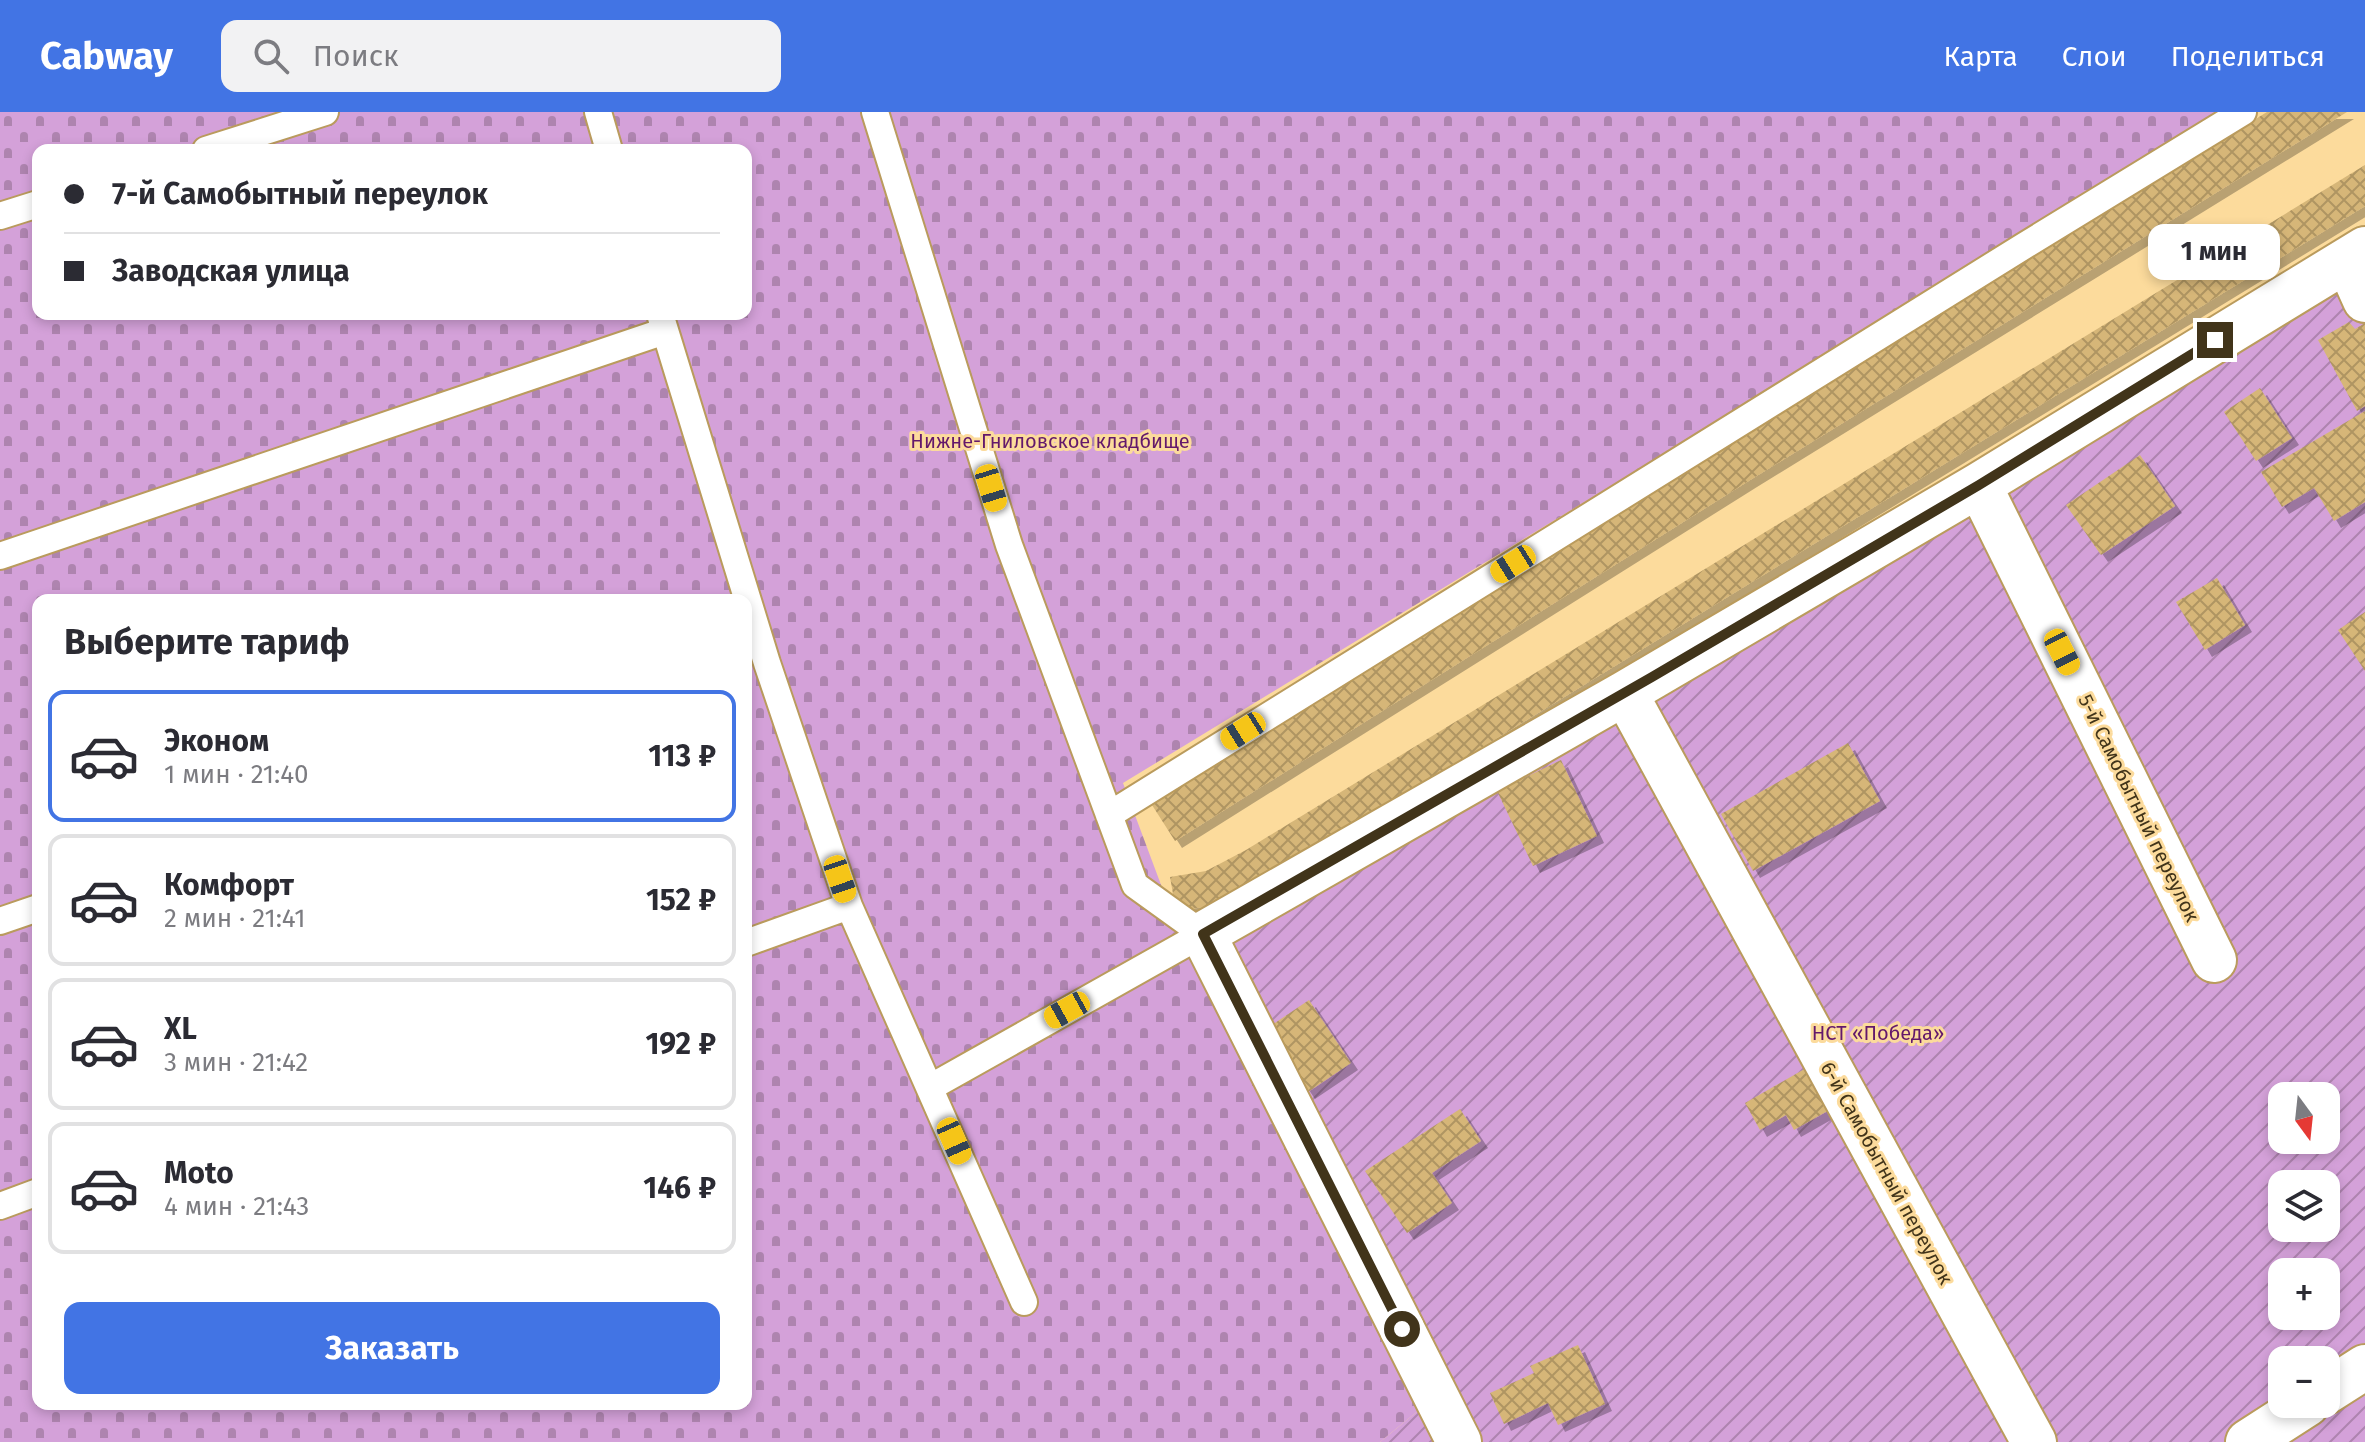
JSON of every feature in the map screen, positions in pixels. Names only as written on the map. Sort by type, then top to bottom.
[{"type":"street","points":[[1459,1442],[1203,934],[1625,693],[1979,485],[2356,254],[2365,300]]},
{"type":"street","name":"5-й Самобытный переулок","points":[[1979,485],[2214,960]]},
{"type":"street","name":"6-й Самобытный переулок","points":[[1625,693],[2034,1442]]},
{"type":"street","points":[[2340,1383],[2365,1367]]},
{"type":"street","points":[[2248,1442],[2285,1418]]},
{"type":"lane","points":[[225,144],[325,112]]},
{"type":"lane","points":[[598,112],[607,144]]},
{"type":"lane","points":[[875,112],[1009,545],[1135,885],[1203,934],[931,1087]]},
{"type":"lane","points":[[1109,815],[2243,112]]},
{"type":"lane","points":[[0,216],[32,206]]},
{"type":"lane","points":[[0,556],[662,323],[736,594]]},
{"type":"lane","points":[[756,667],[849,906],[1024,1302]]},
{"type":"lane","points":[[752,941],[849,906]]},
{"type":"lane","points":[[0,921],[32,910]]},
{"type":"lane","points":[[0,1206],[32,1194]]},
{"type":"green space","name":"Нижне-Гниловское кладбище","points":[[0,112],[2225,112],[1123,783],[1173,917],[1430,1401],[1380,1442],[0,1442]]},
{"type":"green space","name":"НСТ «Победа»","points":[[2365,259],[2365,1442],[1469,1442],[1220,946]]},
{"type":"green space","points":[[1430,1401],[1451,1442],[1380,1442]]},
{"type":"building","points":[[2267,112],[2347,112],[1750,480],[1175,841],[1152,805],[1728,444]]},
{"type":"building","points":[[2365,165],[2365,206],[1264,881],[1217,905],[1176,911],[1170,877],[1206,871],[1246,850]]},
{"type":"building","points":[[2349,322],[2355,329],[2365,323],[2365,406],[2357,411],[2318,340]]},
{"type":"building","points":[[2260,388],[2292,438],[2256,461],[2224,412]]},
{"type":"building","points":[[2365,411],[2365,502],[2334,521],[2314,488],[2282,507],[2261,472]]},
{"type":"building","points":[[2140,455],[2175,506],[2101,555],[2066,505]]},
{"type":"building","points":[[2217,578],[2245,625],[2205,650],[2176,602]]},
{"type":"building","points":[[2365,612],[2365,671],[2338,630]]},
{"type":"building","points":[[1848,743],[1880,801],[1753,871],[1721,814]]},
{"type":"building","points":[[1561,760],[1597,836],[1533,866],[1497,791]]},
{"type":"building","points":[[1309,1000],[1351,1063],[1308,1092],[1266,1029]]},
{"type":"building","points":[[1808,1067],[1831,1109],[1794,1130],[1786,1115],[1760,1130],[1745,1103]]},
{"type":"building","points":[[1460,1109],[1481,1141],[1432,1173],[1452,1203],[1407,1233],[1365,1171]]},
{"type":"building","points":[[1578,1345],[1605,1404],[1558,1425],[1548,1403],[1504,1424],[1490,1393],[1534,1373],[1530,1366]]},
{"type":"route","points":[[1402,1329],[1203,934],[1652,677],[1979,485],[2215,340]]}]
